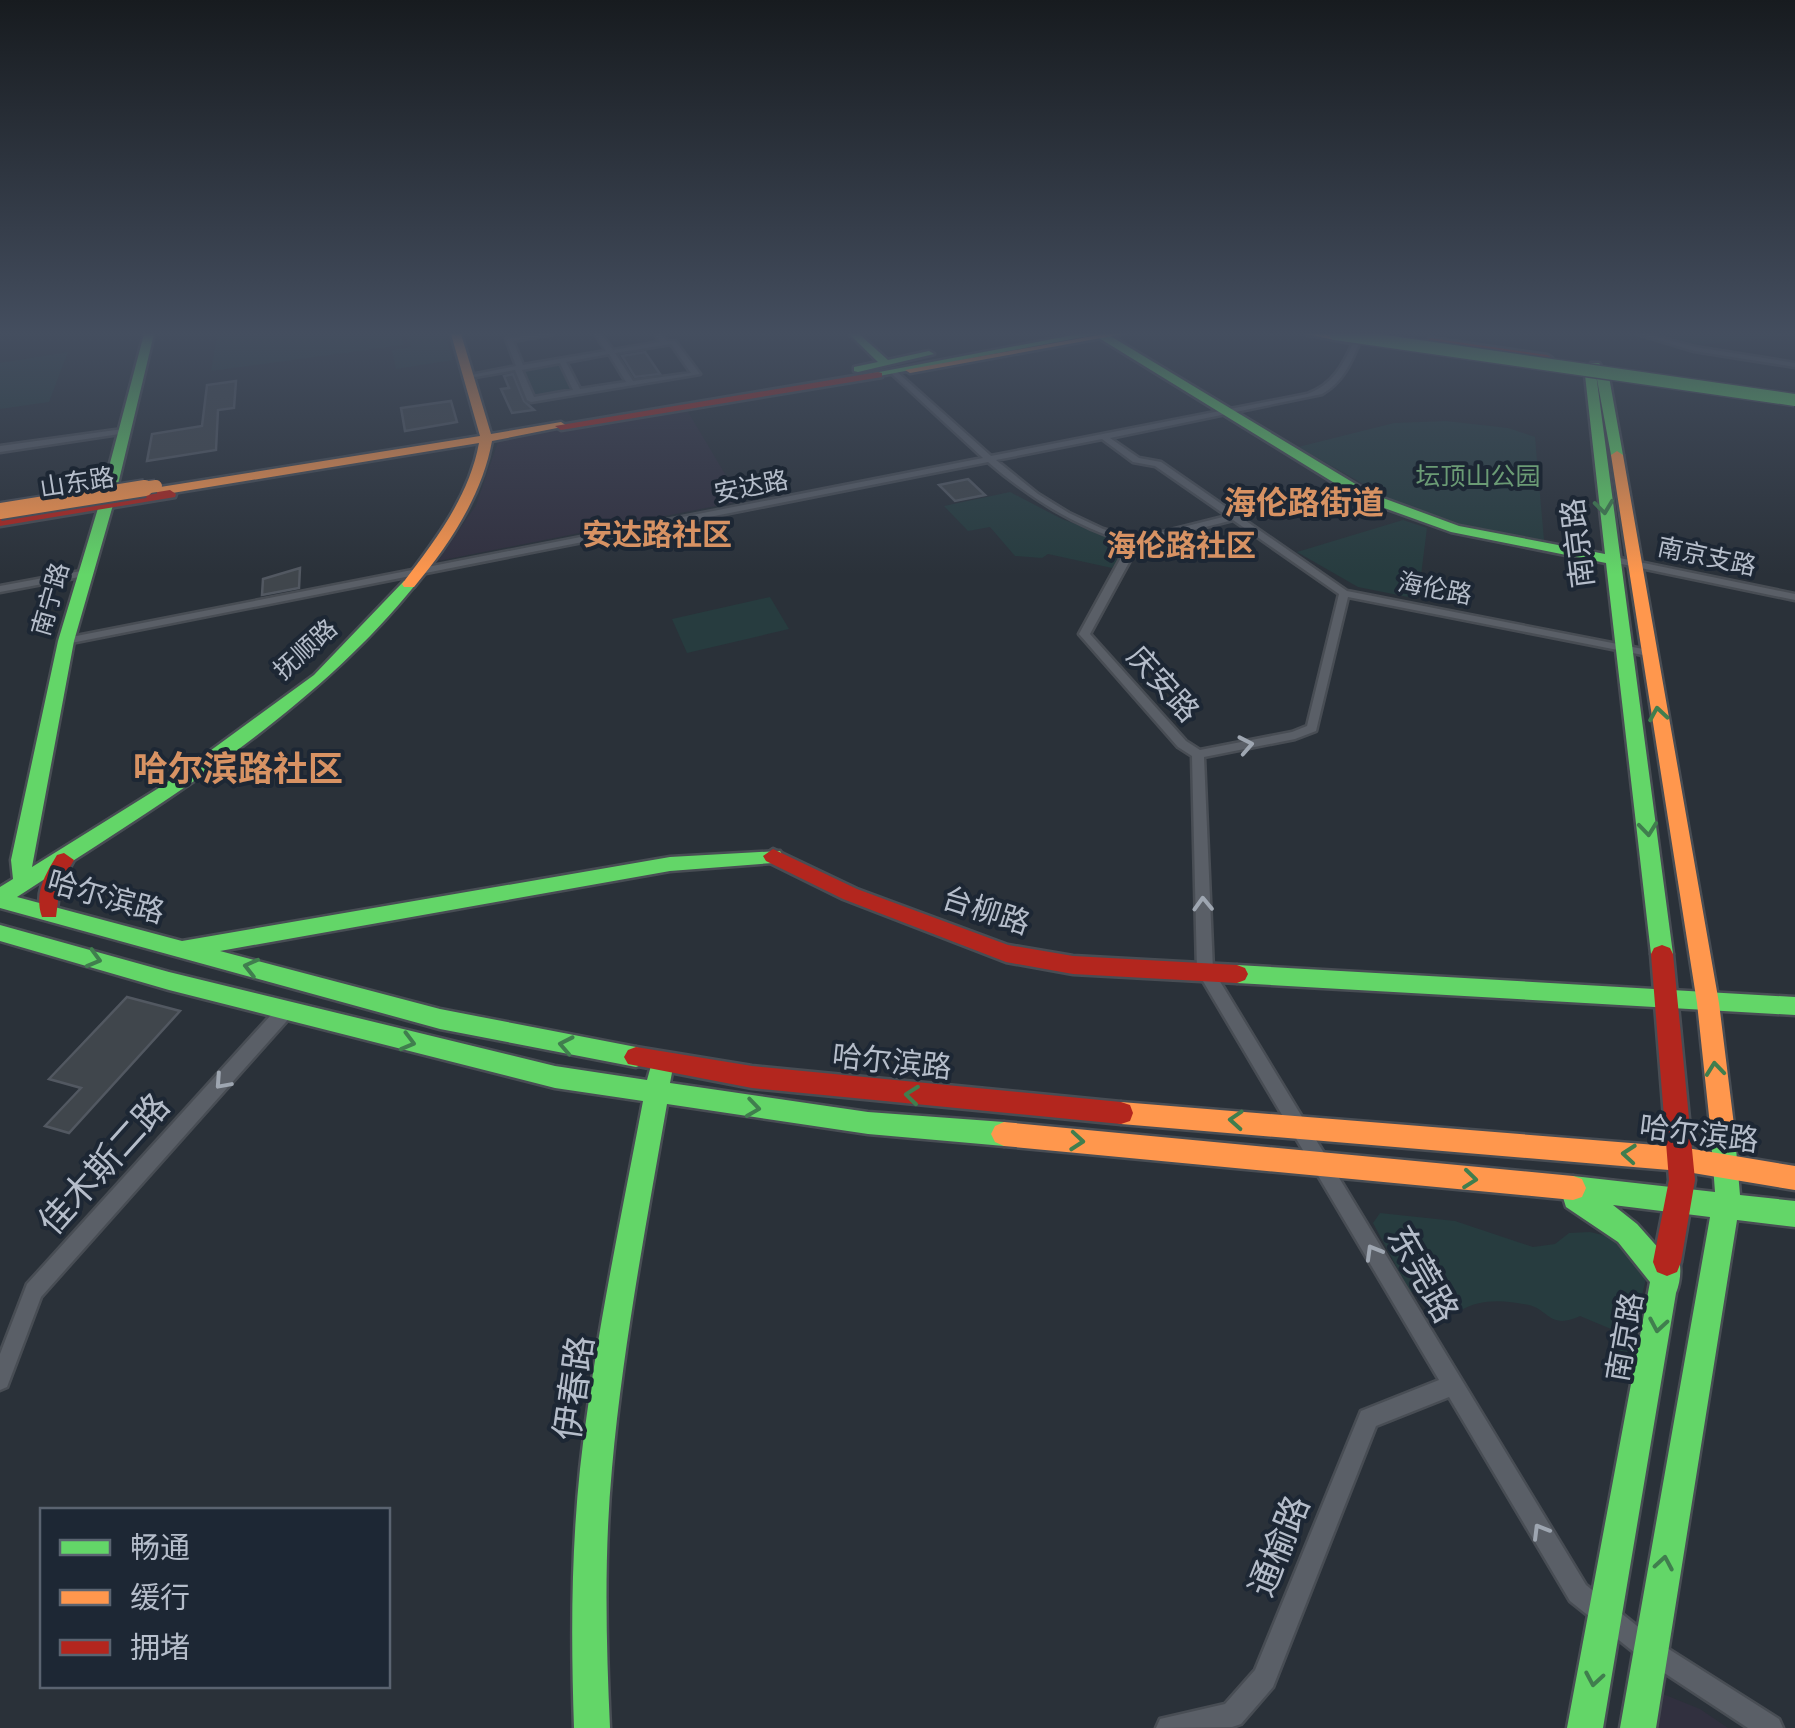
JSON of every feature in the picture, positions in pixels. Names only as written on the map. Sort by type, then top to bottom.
[{"type":"main road","name":"南宁路","points":[[23,882],[20,860],[66,641],[128,415]]},
{"type":"main road","points":[[479,415],[485,434]]},
{"type":"main road","name":"山东路","points":[[0,514],[605,415]]},
{"type":"main road","points":[[1229,415],[1402,514],[1456,530],[1622,561]]},
{"type":"main road","name":"南京路","points":[[1586,1728],[1682,1199],[1668,1000],[1622,648],[1622,561],[1602,415]]},
{"type":"main road","name":"抚顺路","points":[[0,899],[169,790],[320,679],[423,569],[468,495],[485,434]]},
{"type":"main road","name":"山东路","points":[[0,514],[418,438],[458,439]]},
{"type":"main road","name":"南京路","points":[[1622,561],[1648,653],[1708,1003],[1728,1206],[1648,1649],[1638,1728]]},
{"type":"main road","name":"台柳路","points":[[179,949],[670,864],[768,854],[850,894],[1006,953],[1073,964],[1795,1006]]},
{"type":"main road","points":[[50,911],[50,885],[65,858]]},
{"type":"main road","name":"哈尔滨路","points":[[0,899],[440,1019],[752,1077],[918,1096],[1296,1124],[1681,1159],[1795,1178]]},
{"type":"main road","name":"哈尔滨路","points":[[0,933],[451,1054],[554,1077],[868,1124],[1321,1163],[1795,1214]]},
{"type":"main road","name":"伊春路","points":[[592,1728],[588,1637],[593,1499],[634,1220],[662,1062]]},
{"type":"main road","points":[[1555,1188],[1617,1218],[1643,1244],[1666,1283]]},
{"type":"street","points":[[943,415],[1056,512],[1078,524],[1135,542],[1234,517]]},
{"type":"street","name":"安达路","points":[[66,641],[1217,415]]},
{"type":"street","points":[[0,449],[124,431]]},
{"type":"street","name":"海伦路","points":[[1102,436],[1136,460],[1158,464],[1344,593],[1648,653]]},
{"type":"street","name":"庆安路","points":[[1135,542],[1084,634],[1182,744],[1198,754]]},
{"type":"street","name":"南京支路","points":[[1622,561],[1795,597]]},
{"type":"street","points":[[0,589],[86,573]]},
{"type":"street","points":[[1198,754],[1294,736],[1312,728],[1344,593]]},
{"type":"street","name":"东莞路","points":[[1198,754],[1205,971],[1578,1593],[1648,1649],[1770,1728]]},
{"type":"street","name":"佳木斯二路","points":[[0,1380],[34,1291],[287,1009]]},
{"type":"street","name":"通榆路","points":[[1169,1728],[1232,1715],[1264,1678],[1368,1418],[1451,1386]]},
{"type":"shaded area","points":[[657,415],[690,415],[741,501],[438,561],[476,505],[499,439]]},
{"type":"shaded area","points":[[1663,1694],[1700,1709],[1728,1728],[1656,1728]]},
{"type":"green space","name":"坛顶山公园","points":[[1446,421],[1508,428],[1535,437],[1544,540],[1466,526],[1397,503],[1298,447],[1394,423]]},
{"type":"green space","points":[[1010,492],[1062,519],[1131,544],[1112,568],[1048,554],[1042,558],[1015,556],[990,527],[968,531],[944,506]]},
{"type":"green space","points":[[1403,520],[1427,528],[1418,599],[1358,587],[1297,552]]},
{"type":"green space","points":[[770,597],[789,629],[687,653],[672,619]]},
{"type":"green space","points":[[1380,1213],[1455,1221],[1533,1247],[1555,1244],[1569,1233],[1611,1237],[1633,1250],[1646,1279],[1627,1355],[1619,1351],[1623,1334],[1580,1316],[1556,1320],[1536,1307],[1502,1301],[1484,1302],[1460,1311],[1451,1309],[1432,1286],[1410,1292],[1373,1223]]},
{"type":"building","points":[[203,415],[218,415],[216,450],[147,461],[152,434],[202,426]]},
{"type":"building","points":[[402,415],[455,415],[457,422],[405,431]]},
{"type":"building","points":[[968,479],[985,495],[955,501],[939,485]]},
{"type":"building","points":[[300,568],[299,588],[262,595],[263,579]]},
{"type":"building","points":[[127,997],[180,1011],[69,1133],[45,1126],[81,1088],[49,1079]]},
{"type":"traffic: fast","points":[[23,882],[21,860],[66,641],[129,415]]},
{"type":"traffic: fast","points":[[1232,415],[1367,497],[1456,529],[1610,559]]},
{"type":"traffic: fast","points":[[1595,415],[1662,954]]},
{"type":"traffic: fast","points":[[1610,415],[1617,455]]},
{"type":"traffic: fast","points":[[0,897],[169,790],[320,679],[409,584]]},
{"type":"traffic: fast","points":[[182,949],[670,864],[773,856]]},
{"type":"traffic: fast","points":[[0,900],[440,1019],[636,1057]]},
{"type":"traffic: fast","points":[[0,933],[169,981],[555,1077],[868,1123],[1004,1134]]},
{"type":"traffic: fast","points":[[1237,974],[1795,1006]]},
{"type":"traffic: fast","points":[[592,1728],[589,1580],[602,1412],[662,1062]]},
{"type":"traffic: fast","points":[[1638,1728],[1729,1185],[1722,1125]]},
{"type":"traffic: fast","points":[[1573,1188],[1795,1214]]},
{"type":"traffic: fast","points":[[1575,1198],[1628,1233],[1666,1283]]},
{"type":"traffic: fast","points":[[1585,1728],[1667,1262]]},
{"type":"traffic: slow","points":[[409,584],[433,554],[468,496],[486,440],[481,415]]},
{"type":"traffic: slow","points":[[154,492],[561,426]]},
{"type":"traffic: slow","points":[[1617,455],[1708,1003],[1722,1125]]},
{"type":"traffic: slow","points":[[0,511],[156,486]]},
{"type":"traffic: slow","points":[[1121,1113],[1681,1159],[1795,1178]]},
{"type":"traffic: slow","points":[[1004,1134],[1573,1188]]},
{"type":"traffic: jam","points":[[561,426],[632,415]]},
{"type":"traffic: jam","points":[[0,522],[170,494]]},
{"type":"traffic: jam","points":[[773,856],[850,894],[1006,953],[1073,965],[1237,974]]},
{"type":"traffic: jam","points":[[49,911],[50,885],[64,860]]},
{"type":"traffic: jam","points":[[1662,954],[1682,1180],[1667,1262]]},
{"type":"traffic: jam","points":[[636,1057],[752,1077],[1121,1113]]},
{"type":"district","name":"海伦路街道","points":[[1304,503]]},
{"type":"district","name":"安达路社区","points":[[657,535]]},
{"type":"district","name":"海伦路社区","points":[[1181,546]]},
{"type":"district","name":"哈尔滨路社区","points":[[238,769]]}]
